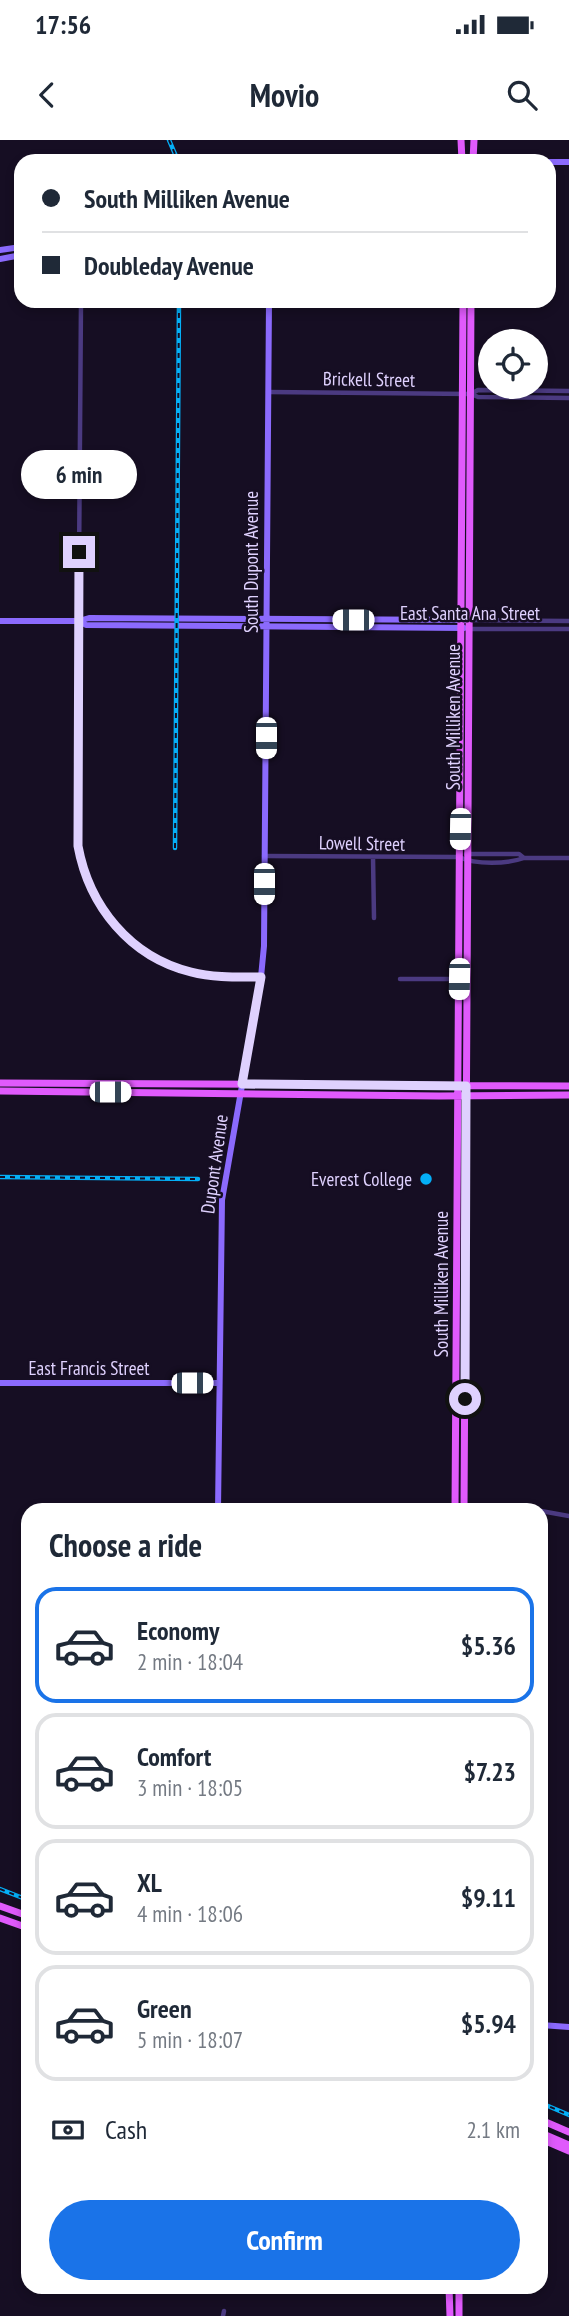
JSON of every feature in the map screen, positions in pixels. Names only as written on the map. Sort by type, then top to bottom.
[{"type":"main road","name":"South Milliken Avenue","points":[[463,308],[467,394]]},
{"type":"main road","name":"South Milliken Avenue","points":[[455,1503],[459,858],[471,308]]},
{"type":"main road","name":"South Milliken Avenue","points":[[464,1503],[468,857],[465,624]]},
{"type":"main road","points":[[0,1083],[457,1096],[569,1096]]},
{"type":"main road","points":[[0,1091],[569,1086]]},
{"type":"main road","points":[[0,1906],[21,1914]]},
{"type":"main road","points":[[0,1918],[21,1926]]},
{"type":"main road","points":[[548,2126],[569,2135]]},
{"type":"main road","points":[[548,2136],[569,2145]]},
{"type":"main road","points":[[548,2142],[569,2151]]},
{"type":"main road","points":[[449,2294],[450,2316]]},
{"type":"main road","points":[[459,2294],[459,2316]]},
{"type":"street","points":[[81,308],[77,830],[81,862],[92,892],[109,920],[145,953],[174,967],[206,975],[261,977]]},
{"type":"street","name":"South Dupont Avenue","points":[[265,824],[269,308]]},
{"type":"street","name":"Brickell Street","points":[[467,394],[478,390],[569,391]]},
{"type":"street","name":"Brickell Street","points":[[268,392],[569,398]]},
{"type":"street","name":"East Santa Ana Street","points":[[0,621],[79,621],[86,625],[465,624],[569,621]]},
{"type":"street","name":"East Santa Ana Street","points":[[465,624],[569,629]]},
{"type":"street","name":"Dupont Avenue","points":[[218,1503],[222,1200],[261,977],[265,824]]},
{"type":"street","name":"Lowell Street","points":[[264,856],[468,857],[515,861],[524,858],[569,858]]},
{"type":"street","points":[[373,857],[374,918]]},
{"type":"street","points":[[400,979],[459,979]]},
{"type":"street","name":"East Francis Street","points":[[0,1383],[219,1383]]},
{"type":"street","points":[[548,1512],[569,1516]]},
{"type":"street","points":[[548,2026],[569,2027]]},
{"type":"railway","points":[[169,140],[175,154]]},
{"type":"railway","points":[[175,848],[179,308]]},
{"type":"railway","points":[[0,1177],[198,1179]]},
{"type":"railway","points":[[0,1889],[21,1897]]},
{"type":"railway","points":[[548,2106],[569,2115]]},
{"type":"place","name":"Everest College","points":[[426,1179]]},
{"type":"route","points":[[79,552],[78,846],[92,891],[109,920],[145,953],[174,967],[223,977],[261,977],[242,1084],[466,1086],[465,1399]]}]
